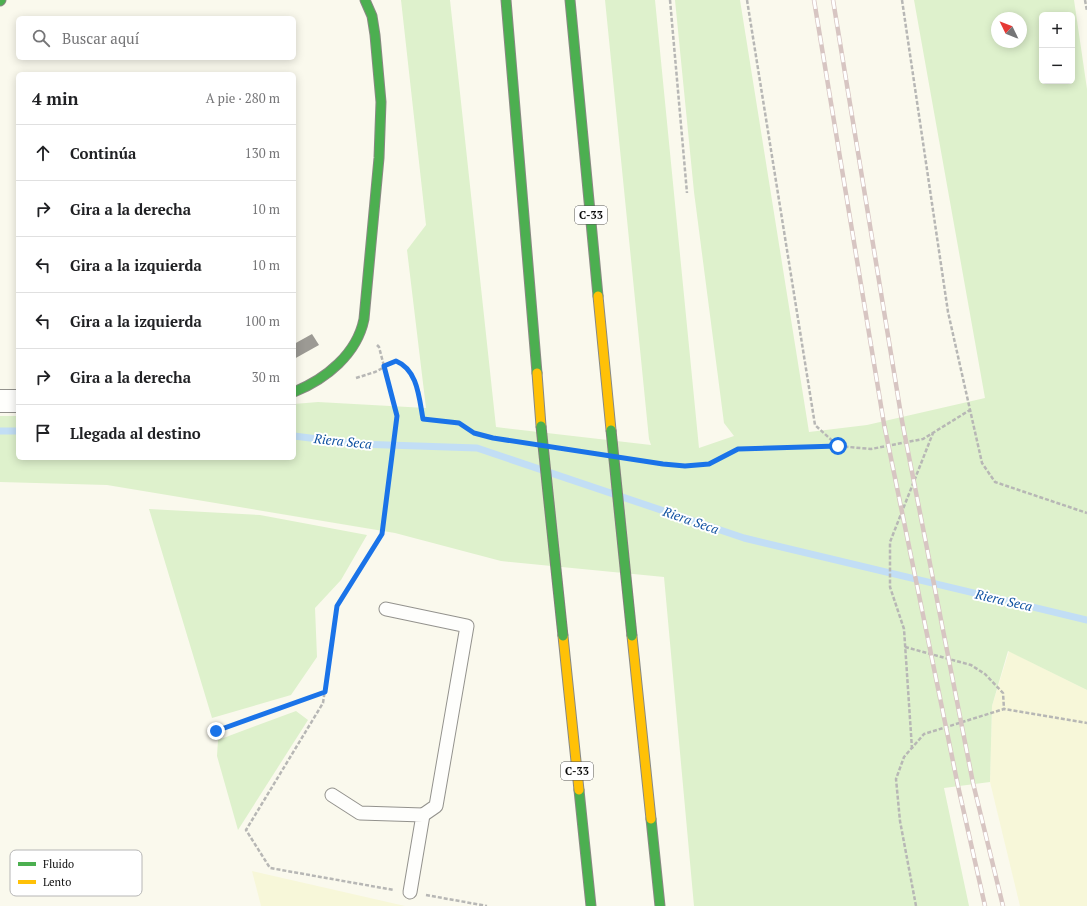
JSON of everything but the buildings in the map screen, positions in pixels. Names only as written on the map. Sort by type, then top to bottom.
[{"type":"main road","points":[[296,391],[310,386],[333,370],[346,356],[362,329],[376,187],[382,81],[375,30],[365,0]]},
{"type":"main road","name":"C-33","points":[[506,0],[541,426],[591,906]]},
{"type":"main road","name":"C-33","points":[[570,0],[611,430],[660,906]]},
{"type":"street","points":[[0,400],[16,401]]},
{"type":"lane","points":[[332,795],[360,813],[424,815],[436,806],[467,626],[386,609]]},
{"type":"lane","points":[[410,892],[424,815]]},
{"type":"path","points":[[670,0],[687,194]]},
{"type":"path","points":[[746,0],[815,425],[838,446]]},
{"type":"path","points":[[902,0],[948,312],[982,463],[995,482],[1087,513]]},
{"type":"path","points":[[1085,0],[1087,11]]},
{"type":"path","points":[[362,329],[380,347],[397,416],[382,534],[337,606],[323,703],[246,830],[270,868],[487,906]]},
{"type":"path","points":[[353,379],[375,372],[396,361],[404,364],[411,373],[415,382],[423,419],[459,423],[474,433],[524,443]]},
{"type":"path","points":[[632,460],[685,466],[709,464],[738,449],[838,446],[870,449],[924,439],[970,410]]},
{"type":"path","points":[[912,749],[904,630],[890,586],[890,542],[934,433]]},
{"type":"path","points":[[563,449],[594,454]]},
{"type":"path","points":[[905,647],[971,665],[985,674],[1003,693],[1004,709]]},
{"type":"path","points":[[216,731],[325,692]]},
{"type":"path","points":[[916,906],[900,821],[896,779],[904,757],[924,734],[1004,709],[1087,723]]},
{"type":"green space","points":[[401,0],[450,0],[496,427],[651,445],[649,439],[605,0],[655,0],[699,448],[734,436],[724,423],[694,192],[675,0],[740,0],[809,432],[867,425],[985,398],[914,0],[1074,0],[1087,89],[1087,690],[1008,651],[992,706],[990,782],[944,788],[969,906],[694,906],[664,577],[501,561],[395,533],[107,485],[0,482],[0,416],[16,416],[16,460],[296,460],[296,404],[318,402],[426,408],[407,250],[426,225]]},
{"type":"green space","points":[[149,509],[260,515],[367,535],[341,580],[315,608],[317,657],[291,695],[212,718]]},
{"type":"green space","points":[[1009,651],[1087,690],[1087,906],[1020,906],[990,782],[992,706]]},
{"type":"green space","points":[[296,711],[308,720],[238,830],[217,756],[218,740]]},
{"type":"green space","points":[[252,871],[405,906],[261,906]]},
{"type":"waterway","name":"Riera Seca","points":[[0,431],[16,431]]},
{"type":"waterway","name":"Riera Seca","points":[[296,436],[358,444],[477,448],[744,538],[1087,620]]},
{"type":"railway","points":[[814,0],[884,424],[958,786],[985,906]]},
{"type":"railway","points":[[833,0],[902,421],[973,783],[1003,906]]},
{"type":"traffic: fast","points":[[296,391],[317,380],[338,364],[355,343],[364,319],[379,158],[381,102],[375,35],[372,16],[365,0]]},
{"type":"traffic: fast","points":[[506,0],[537,373]]},
{"type":"traffic: fast","points":[[570,0],[598,296]]},
{"type":"traffic: fast","points":[[541,426],[563,636]]},
{"type":"traffic: fast","points":[[611,430],[632,636]]},
{"type":"traffic: fast","points":[[579,790],[591,906]]},
{"type":"traffic: fast","points":[[651,819],[660,906]]},
{"type":"traffic: slow","points":[[598,296],[611,430]]},
{"type":"traffic: slow","points":[[537,373],[541,426]]},
{"type":"traffic: slow","points":[[563,636],[579,790]]},
{"type":"traffic: slow","points":[[632,636],[651,819]]},
{"type":"route","points":[[216,731],[325,692],[337,606],[382,534],[397,416],[384,366],[396,361],[404,364],[411,373],[415,382],[423,419],[459,423],[474,433],[493,438],[685,466],[709,464],[738,449],[838,446]]}]
